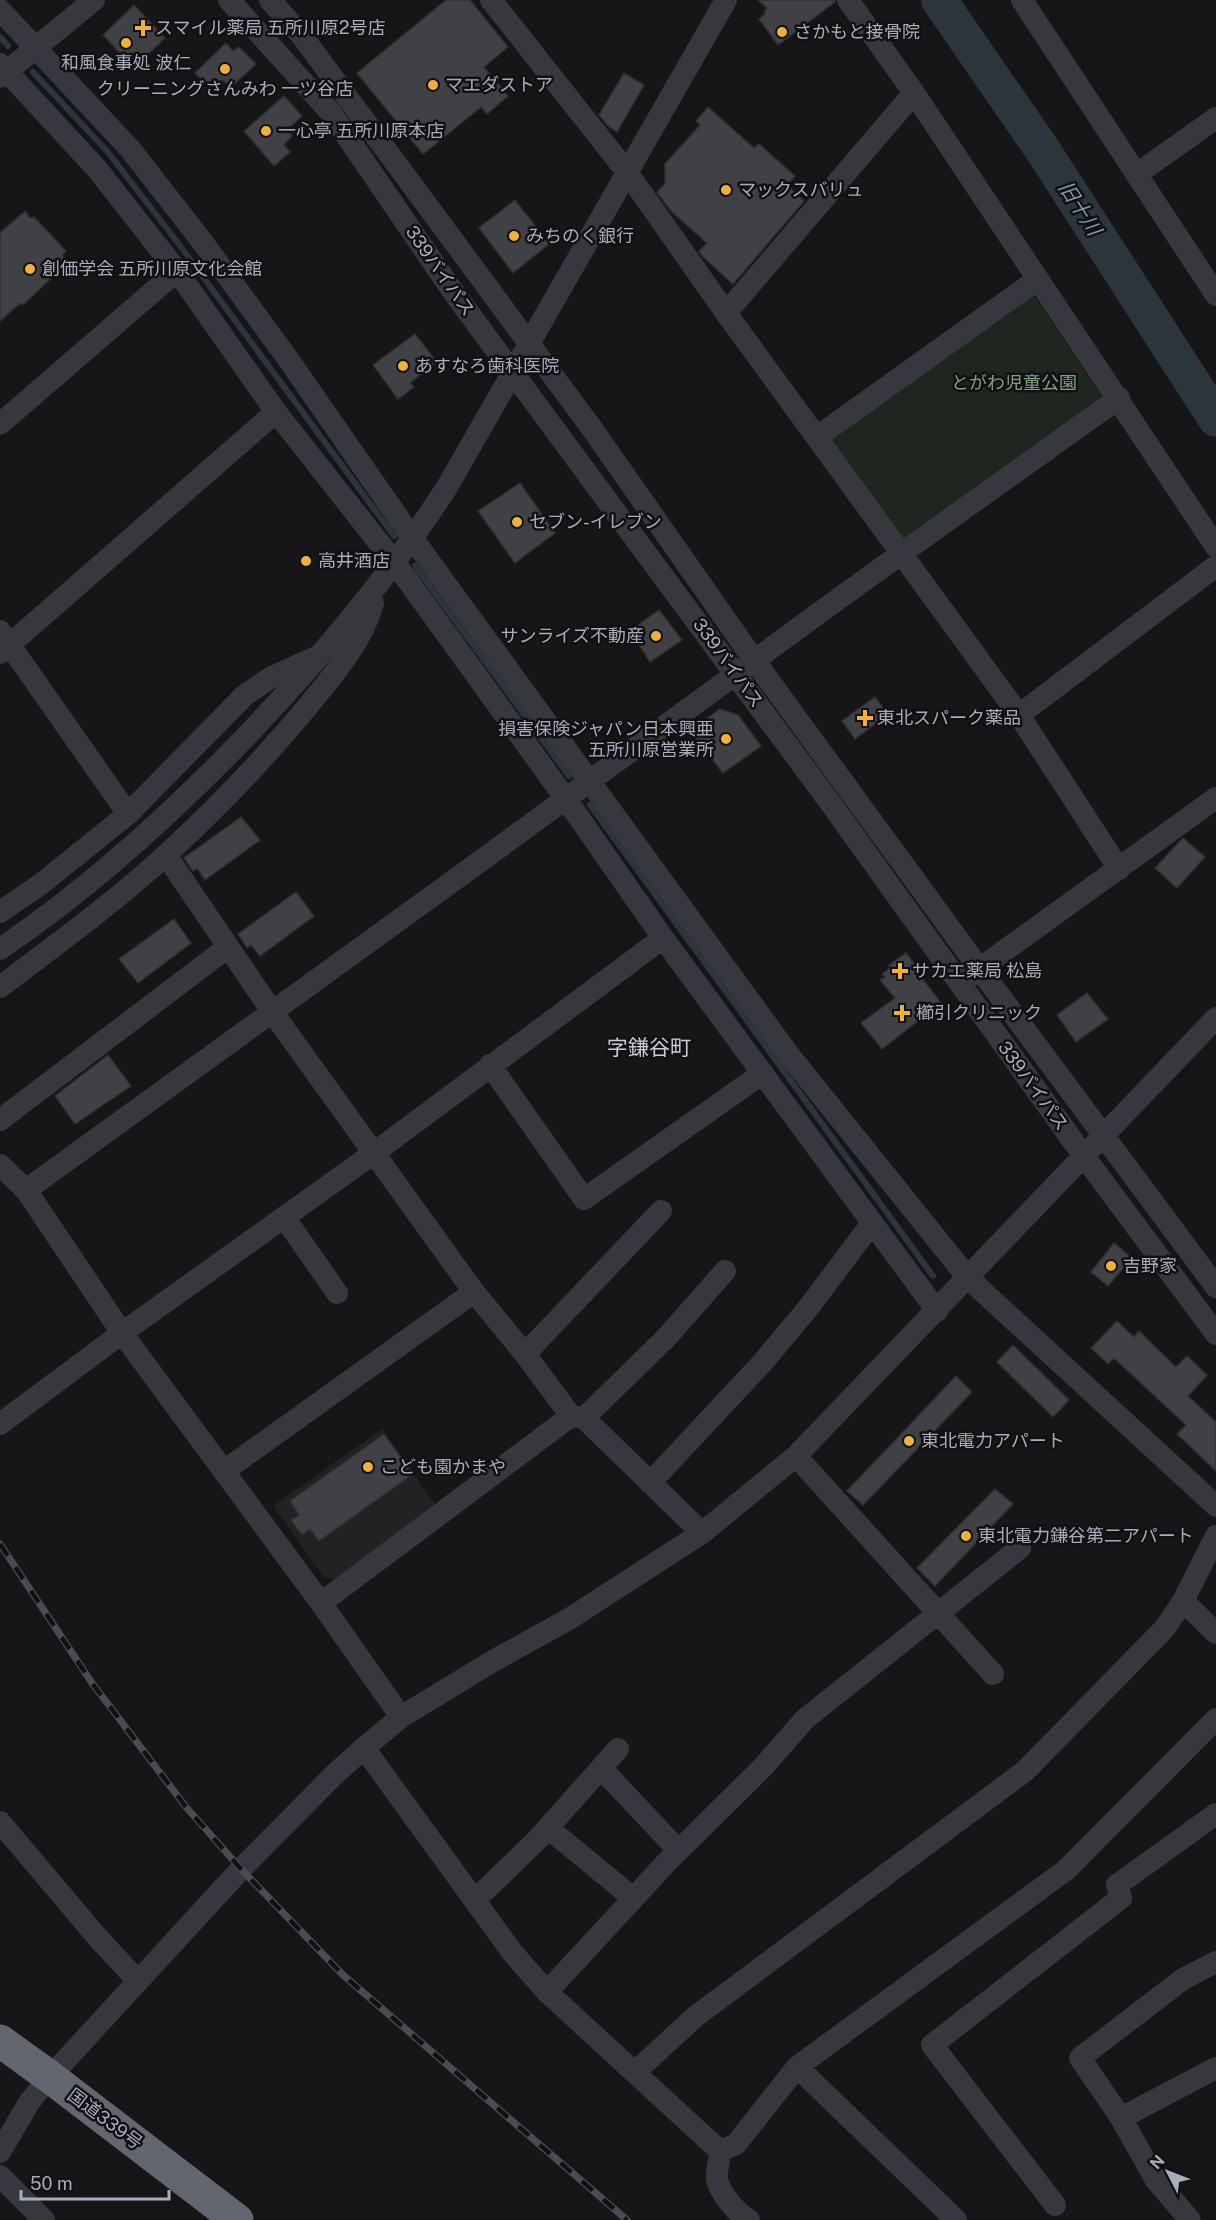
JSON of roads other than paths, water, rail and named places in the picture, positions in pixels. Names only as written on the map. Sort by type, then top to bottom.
[{"type":"highway","name":"国道339号","points":[[0,2041],[237,2220]]},
{"type":"street","points":[[94,0],[2,71],[97,169],[177,271],[276,412],[395,563],[663,938],[937,1311]]},
{"type":"street","name":"339バイパス","points":[[229,0],[331,113],[454,292],[736,674],[1083,1155],[1216,1334]]},
{"type":"street","points":[[270,0],[309,45],[528,345],[593,430],[754,660],[1102,1135],[1213,1277]]},
{"type":"street","points":[[491,0],[627,172],[726,313],[1019,716],[1119,869]]},
{"type":"street","points":[[0,950],[131,848],[203,782],[274,707],[378,587],[447,487],[726,0]]},
{"type":"street","points":[[848,0],[914,93],[1216,547]]},
{"type":"street","points":[[1022,0],[1216,295]]},
{"type":"street","points":[[0,10],[131,150],[204,244],[288,359],[413,539],[789,1054],[968,1278],[1216,1506]]},
{"type":"street","points":[[726,313],[914,93]]},
{"type":"street","points":[[1137,174],[1216,118]]},
{"type":"street","points":[[0,424],[177,271]]},
{"type":"street","points":[[817,437],[1038,279]]},
{"type":"street","points":[[26,1190],[590,783],[754,660],[1119,398]]},
{"type":"street","points":[[128,814],[3,643],[276,412]]},
{"type":"street","points":[[1019,716],[1216,566]]},
{"type":"street","points":[[0,987],[80,927],[166,855],[236,786],[294,723],[346,660],[370,616],[378,587]]},
{"type":"street","points":[[0,912],[41,884],[128,814],[245,695],[270,678],[320,655]]},
{"type":"street","points":[[959,983],[1216,798]]},
{"type":"street","points":[[166,855],[273,1013],[474,1292],[578,1417],[702,1533]]},
{"type":"street","points":[[0,1424],[122,1333],[375,1153],[663,938]]},
{"type":"street","points":[[0,1120],[228,947]]},
{"type":"street","points":[[3,2140],[50,2077],[249,1861],[335,1774],[401,1717],[569,1619],[702,1533],[796,1456],[1216,1018]]},
{"type":"street","points":[[490,1065],[584,1199],[763,1073]]},
{"type":"street","points":[[1,1167],[26,1190],[122,1333],[321,1603],[401,1717]]},
{"type":"street","points":[[525,1354],[661,1211]]},
{"type":"street","points":[[284,1217],[337,1293]]},
{"type":"street","points":[[650,1483],[763,1362],[809,1307],[872,1223]]},
{"type":"street","points":[[321,1603],[578,1417],[666,1338],[725,1271]]},
{"type":"street","points":[[224,1471],[474,1292]]},
{"type":"street","points":[[796,1456],[993,1674]]},
{"type":"street","points":[[635,2072],[696,2016],[1025,1772],[1165,1628],[1184,1601],[1216,1536]]},
{"type":"street","points":[[547,1992],[678,1850],[764,1766],[805,1719],[1020,1548]]},
{"type":"street","points":[[1184,1601],[1216,1632]]},
{"type":"street","points":[[720,2151],[736,2144],[797,2067],[1066,1870],[1216,1719]]},
{"type":"street","points":[[364,1748],[513,1952],[547,1992],[720,2151]]},
{"type":"street","points":[[475,1900],[548,1827],[618,1749]]},
{"type":"street","points":[[601,1768],[678,1850]]},
{"type":"street","points":[[1055,2205],[932,2045],[1120,1898],[1117,1885],[1216,1814]]},
{"type":"street","points":[[0,1822],[98,1938],[138,1981]]},
{"type":"street","points":[[548,1827],[633,1898]]},
{"type":"street","points":[[1188,2220],[1156,2180],[1121,2118],[1080,2058],[1183,1979],[1216,1962]]},
{"type":"street","points":[[797,2067],[956,2220]]},
{"type":"street","points":[[1121,2118],[1216,2068]]},
{"type":"street","points":[[720,2151],[717,2180],[723,2192],[741,2215],[749,2220]]},
{"type":"street","points":[[0,2176],[44,2220]]},
{"type":"waterway","name":"旧十川","points":[[939,0],[1042,149],[1216,419]]},
{"type":"waterway","points":[[0,37],[8,46]]},
{"type":"waterway","points":[[33,72],[107,151],[178,243],[394,536]]},
{"type":"waterway","points":[[415,566],[569,776]]},
{"type":"waterway","points":[[590,805],[933,1276]]},
{"type":"railway","points":[[0,1544],[92,1683],[186,1807],[241,1869],[343,1975],[627,2220]]},
{"type":"place","name":"スマイル薬局 五所川原2号店","points":[[143,28]]},
{"type":"place","name":"さかもと接骨院","points":[[782,32]]},
{"type":"place","name":"和風食事処 波仁","points":[[126,43]]},
{"type":"place","name":"クリーニングさんみわ 一ツ谷店","points":[[225,69]]},
{"type":"place","name":"マエダストア","points":[[433,85]]},
{"type":"place","name":"一心亭 五所川原本店","points":[[266,131]]},
{"type":"place","name":"マックスバリュ","points":[[726,190]]},
{"type":"place","name":"みちのく銀行","points":[[514,236]]},
{"type":"place","name":"創価学会 五所川原文化会館","points":[[30,269]]},
{"type":"place","name":"あすなろ歯科医院","points":[[403,366]]},
{"type":"place","name":"セブン-イレブン","points":[[517,522]]},
{"type":"place","name":"高井酒店","points":[[306,561]]},
{"type":"place","name":"サンライズ不動産","points":[[656,636]]},
{"type":"place","name":"東北スパーク薬品","points":[[865,718]]},
{"type":"place","name":"損害保険ジャパン日本興亜 五所川原営業所","points":[[726,739]]},
{"type":"place","name":"サカエ薬局 松島","points":[[900,971]]},
{"type":"place","name":"櫛引クリニック","points":[[902,1013]]},
{"type":"place","name":"吉野家","points":[[1111,1266]]},
{"type":"place","name":"東北電力アパート","points":[[909,1441]]},
{"type":"place","name":"こども園かまや","points":[[368,1467]]},
{"type":"place","name":"東北電力鎌谷第二アパート","points":[[966,1536]]},
{"type":"district","name":"字鎌谷町","points":[[649,1048]]},
{"type":"park label","name":"とがわ児童公園","points":[[1014,383]]}]
